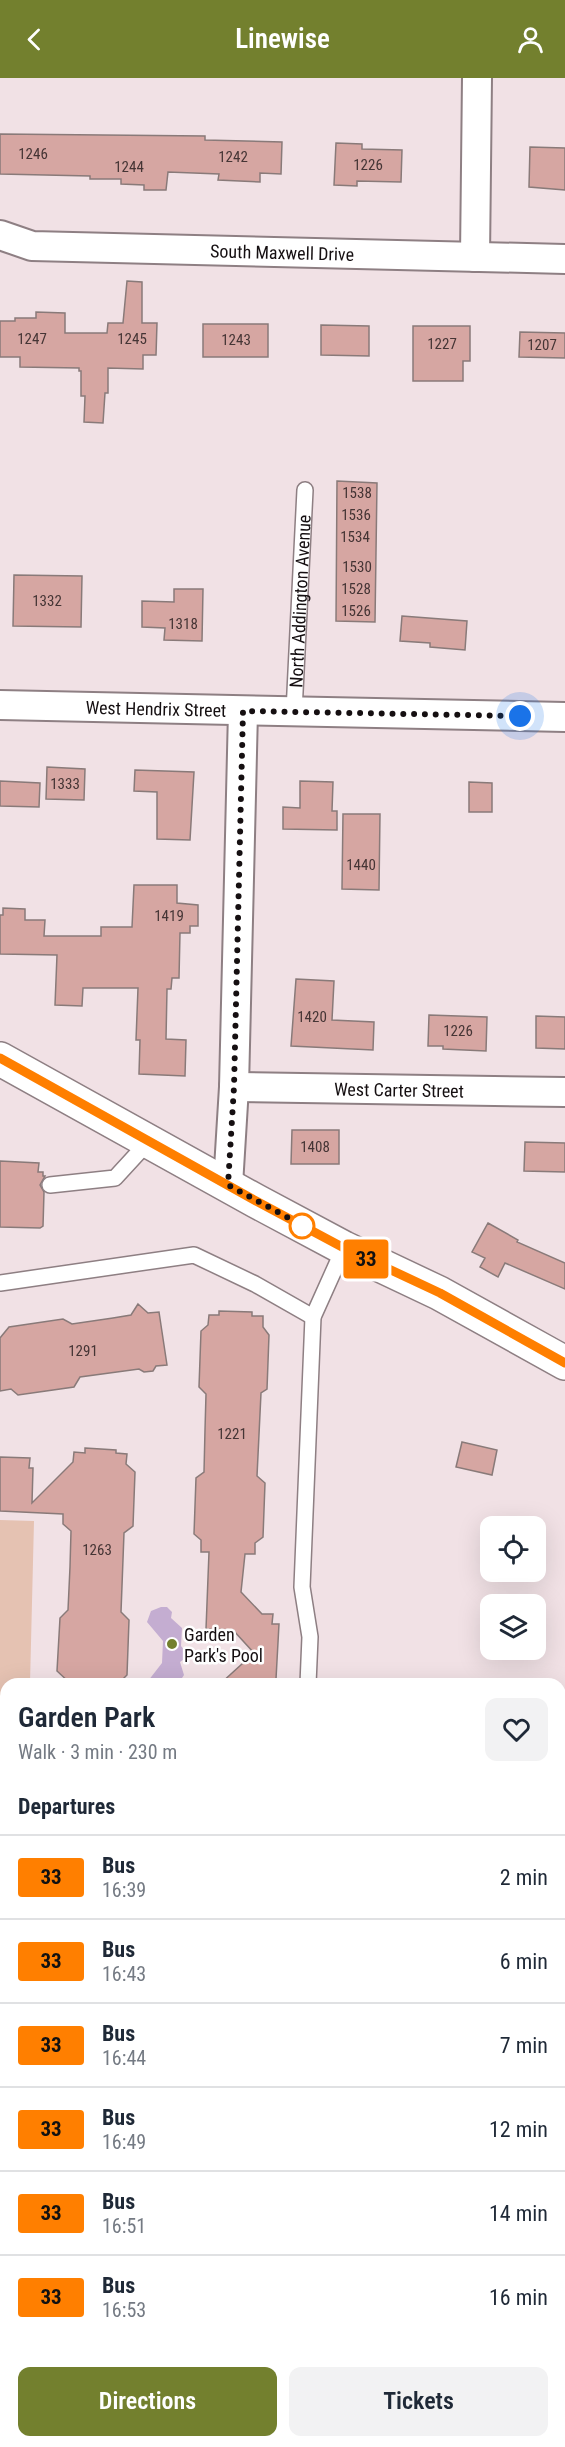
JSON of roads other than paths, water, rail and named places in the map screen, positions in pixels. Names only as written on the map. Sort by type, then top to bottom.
[{"type":"street","points":[[475,257],[477,78]]},
{"type":"street","name":"South Maxwell Drive","points":[[0,235],[32,246],[565,259]]},
{"type":"street","name":"West Hendrix Street","points":[[0,705],[565,717]]},
{"type":"street","points":[[228,1185],[234,1087],[243,711]]},
{"type":"street","points":[[0,1059],[344,1248],[440,1293],[565,1364]]},
{"type":"street","name":"West Carter Street","points":[[234,1087],[565,1092]]},
{"type":"lane","name":"North Addington Avenue","points":[[294,712],[305,490]]},
{"type":"lane","points":[[50,1185],[114,1178],[150,1141]]},
{"type":"lane","points":[[308,1678],[310,1637],[302,1587],[313,1317],[344,1248]]},
{"type":"lane","points":[[0,1283],[194,1255],[255,1284],[313,1317]]},
{"type":"place","name":"Garden Park's Pool","points":[[172,1644]]}]
